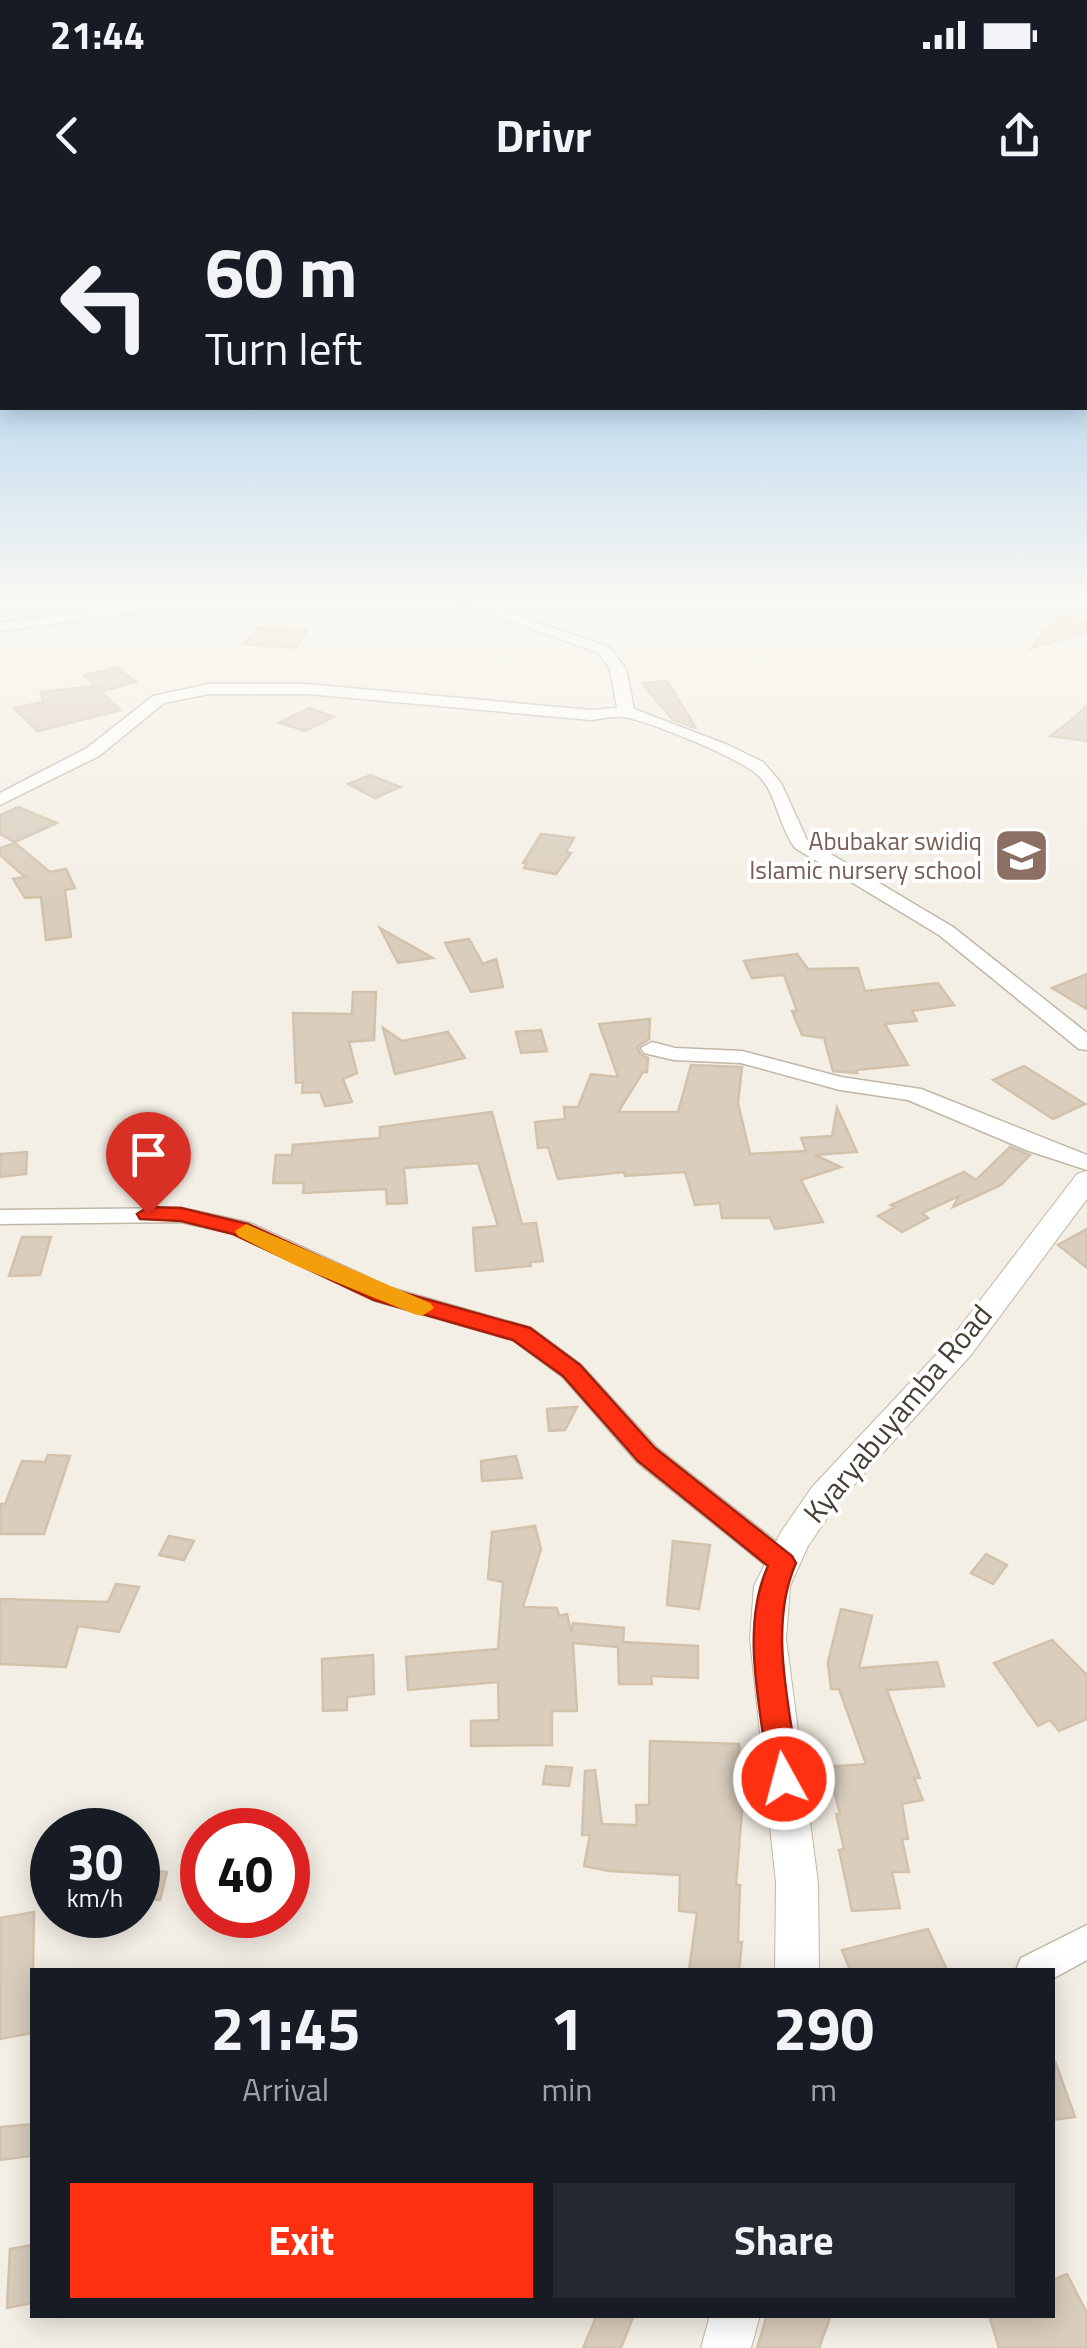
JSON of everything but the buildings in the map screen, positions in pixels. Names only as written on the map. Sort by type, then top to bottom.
[{"type":"street","points":[[0,800],[94,752],[155,702]]},
{"type":"street","points":[[456,702],[579,714],[626,712],[758,766],[776,790],[786,824],[801,844],[946,931],[1087,1044]]},
{"type":"street","points":[[624,702],[626,712]]},
{"type":"street","points":[[652,1048],[674,1054],[742,1057],[840,1084],[914,1094],[1034,1146],[1087,1163]]},
{"type":"street","name":"Kyaryabuyamba Road","points":[[797,1968],[796,1884],[768,1640],[772,1586],[793,1540],[824,1496],[960,1348],[1087,1180]]},
{"type":"street","points":[[0,1217],[181,1214],[211,1220],[240,1228],[382,1294],[522,1334],[572,1370],[646,1455],[783,1563]]},
{"type":"street","points":[[1038,1968],[1087,1941]]},
{"type":"street","points":[[726,2348],[735,2318]]},
{"type":"slow traffic","points":[[246,1231],[305,1261],[422,1308]]},
{"type":"place","name":"Abubakar swidiq Islamic nursery school","points":[[1021,855]]},
{"type":"route","points":[[148,1214],[181,1214],[240,1228],[382,1294],[522,1334],[572,1370],[646,1455],[783,1563],[772,1586],[768,1640],[784,1779]]}]
